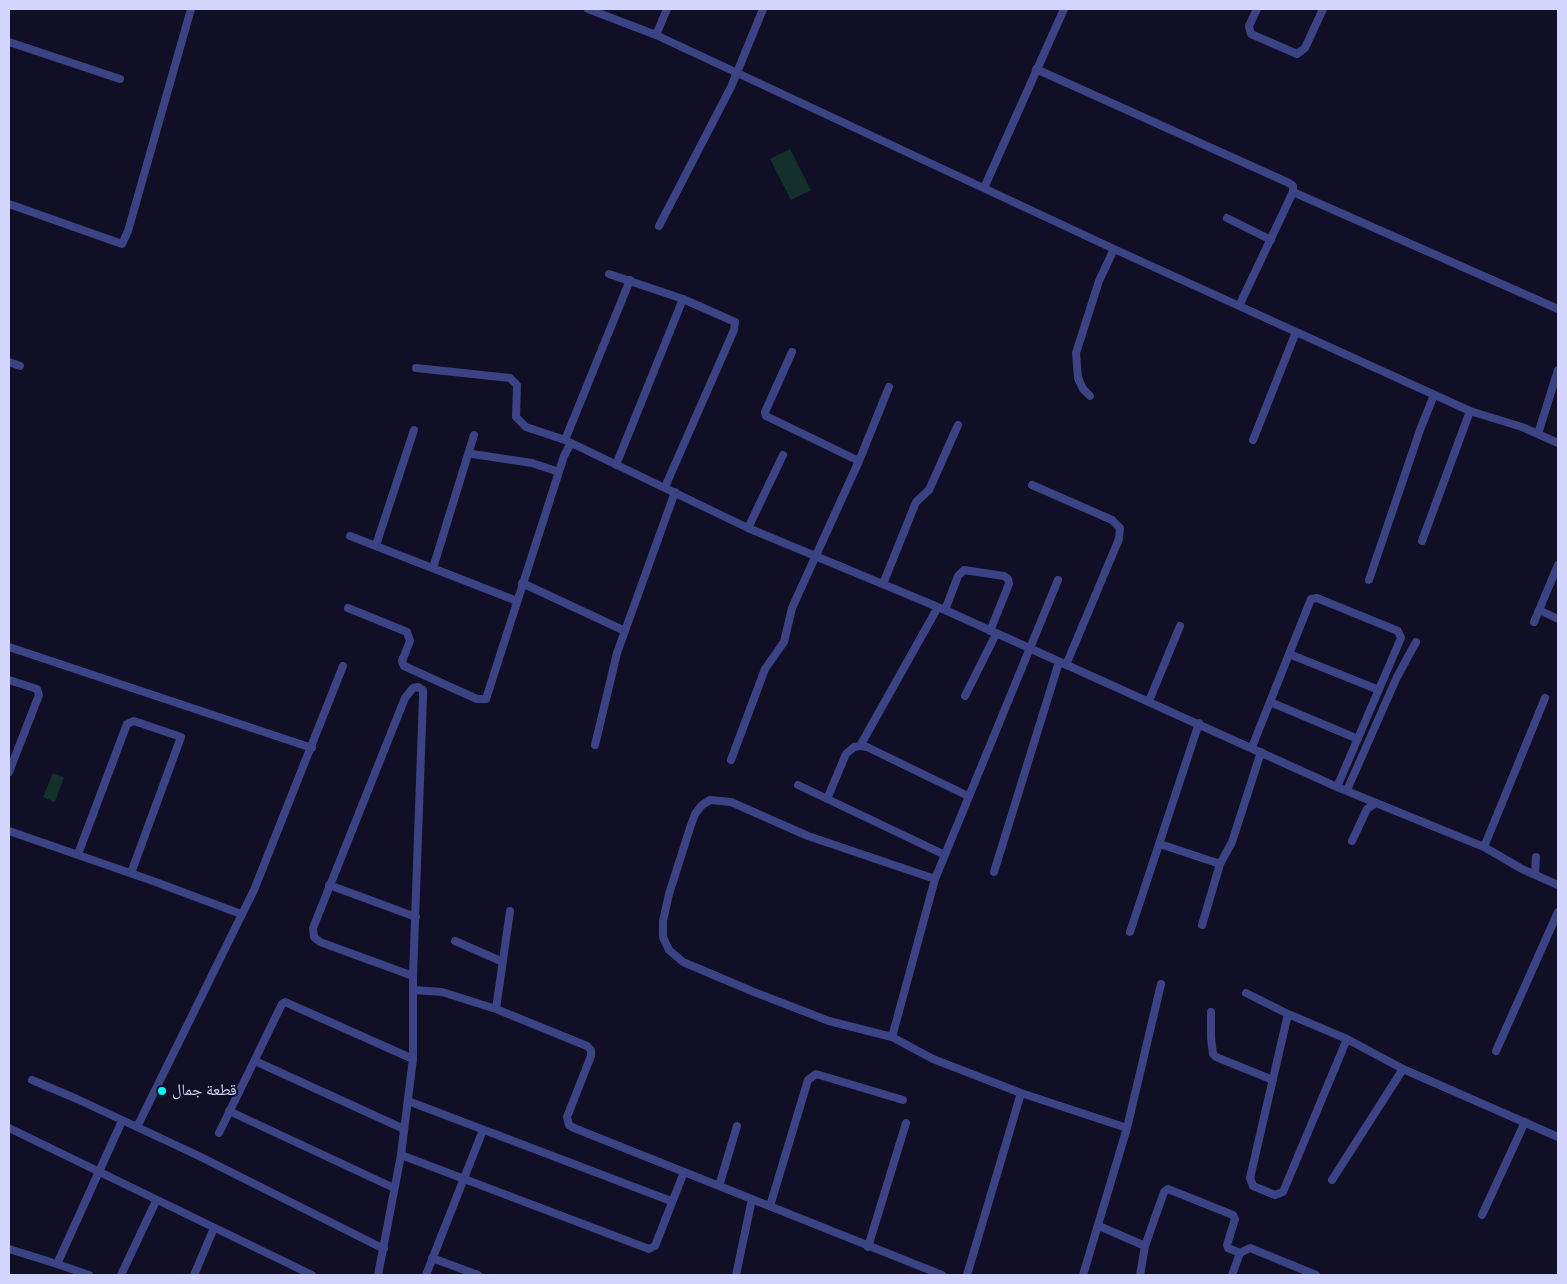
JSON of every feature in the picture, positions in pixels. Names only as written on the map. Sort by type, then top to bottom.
[{"type":"street","points":[[9,204],[122,244],[128,231],[191,9]]},
{"type":"street","points":[[588,9],[656,34],[734,73],[1434,395],[1470,411],[1522,427],[1558,443]]},
{"type":"street","points":[[656,34],[666,9]]},
{"type":"street","points":[[659,226],[734,73],[763,9]]},
{"type":"street","points":[[984,188],[1064,9]]},
{"type":"street","points":[[1257,9],[1249,26],[1251,34],[1297,54],[1305,48],[1323,9]]},
{"type":"street","points":[[9,42],[120,79]]},
{"type":"street","points":[[1036,69],[1293,186],[1293,192],[1239,306]]},
{"type":"street","points":[[1293,192],[1558,309]]},
{"type":"street","points":[[1227,218],[1270,240]]},
{"type":"street","points":[[1090,396],[1083,389],[1078,378],[1076,353],[1099,281],[1114,249]]},
{"type":"street","points":[[609,274],[683,299],[732,319],[735,326],[665,487]]},
{"type":"street","points":[[348,608],[407,632],[410,641],[402,661],[404,666],[482,700],[489,693],[516,601],[542,529],[568,442],[630,280]]},
{"type":"street","points":[[616,465],[683,299]]},
{"type":"street","points":[[1253,440],[1296,332]]},
{"type":"street","points":[[792,352],[765,412],[766,416],[859,461]]},
{"type":"street","points":[[9,362],[20,366]]},
{"type":"street","points":[[416,368],[510,378],[516,385],[515,413],[518,420],[526,427],[568,442],[748,528],[941,608],[1337,786],[1484,847],[1558,885]]},
{"type":"street","points":[[1538,434],[1558,370]]},
{"type":"street","points":[[731,760],[765,669],[784,642],[792,608],[859,461],[889,387]]},
{"type":"street","points":[[1368,580],[1434,395]]},
{"type":"street","points":[[1422,541],[1470,411]]},
{"type":"street","points":[[883,584],[916,502],[929,490],[958,425]]},
{"type":"street","points":[[376,545],[414,430]]},
{"type":"street","points":[[433,568],[474,434]]},
{"type":"street","points":[[472,454],[532,464],[559,472]]},
{"type":"street","points":[[748,528],[783,455]]},
{"type":"street","points":[[994,872],[1062,663],[1119,539],[1120,528],[1112,520],[1032,485]]},
{"type":"street","points":[[595,744],[611,674],[675,492]]},
{"type":"street","points":[[350,536],[516,601]]},
{"type":"street","points":[[1534,622],[1558,565]]},
{"type":"street","points":[[860,746],[958,576],[964,570],[1004,576],[1008,579],[1009,584],[993,632],[965,696]]},
{"type":"street","points":[[892,1037],[935,879],[1058,580]]},
{"type":"street","points":[[522,583],[625,631]]},
{"type":"street","points":[[1252,747],[1310,601],[1317,598],[1400,632],[1401,638],[1337,786]]},
{"type":"street","points":[[1540,610],[1558,619]]},
{"type":"street","points":[[1149,701],[1180,626]]},
{"type":"street","points":[[1347,790],[1397,677],[1416,642]]},
{"type":"street","points":[[9,647],[312,748]]},
{"type":"street","points":[[1289,654],[1379,690]]},
{"type":"street","points":[[137,1127],[254,890],[343,666]]},
{"type":"street","points":[[9,680],[36,689],[39,695],[9,772]]},
{"type":"street","points":[[378,1275],[401,1155],[413,1059],[413,976],[423,697],[422,690],[418,686],[413,688],[405,698],[313,928],[314,937],[320,942],[413,976]]},
{"type":"street","points":[[1484,847],[1546,698]]},
{"type":"street","points":[[1270,702],[1358,739]]},
{"type":"street","points":[[78,854],[127,724],[134,720],[181,737],[131,873]]},
{"type":"street","points":[[1130,932],[1199,723]]},
{"type":"street","points":[[827,799],[846,754],[854,747],[860,746],[968,796]]},
{"type":"street","points":[[1202,925],[1220,864],[1232,842],[1261,752]]},
{"type":"street","points":[[798,786],[944,855]]},
{"type":"street","points":[[935,879],[808,836],[731,802],[710,800],[702,805],[695,814],[669,894],[663,921],[664,944],[676,958],[754,992],[829,1020],[892,1037],[933,1059],[1021,1093],[1127,1128]]},
{"type":"street","points":[[1352,841],[1367,809],[1376,803]]},
{"type":"street","points":[[9,831],[78,854],[241,914]]},
{"type":"street","points":[[1160,844],[1220,864]]},
{"type":"street","points":[[1535,874],[1536,857]]},
{"type":"street","points":[[329,885],[416,917]]},
{"type":"street","points":[[496,1009],[510,911]]},
{"type":"street","points":[[1496,1051],[1558,912]]},
{"type":"street","points":[[456,941],[503,962]]},
{"type":"street","points":[[1083,1275],[1127,1128],[1161,984]]},
{"type":"street","points":[[414,990],[442,992],[496,1009],[582,1043],[591,1050],[567,1117],[569,1125],[868,1247],[942,1275]]},
{"type":"street","points":[[1246,993],[1288,1014],[1347,1038],[1403,1069],[1558,1136]]},
{"type":"street","points":[[219,1132],[282,1004],[288,1002],[413,1059]]},
{"type":"street","points":[[1211,1012],[1213,1054],[1216,1057],[1273,1080]]},
{"type":"street","points":[[1288,1014],[1250,1182],[1253,1186],[1278,1195],[1283,1192],[1347,1038]]},
{"type":"street","points":[[255,1061],[404,1129]]},
{"type":"street","points":[[1332,1180],[1403,1069]]},
{"type":"street","points":[[770,1206],[808,1080],[816,1074],[902,1100]]},
{"type":"street","points":[[32,1080],[137,1127],[384,1249]]},
{"type":"street","points":[[967,1275],[1021,1093]]},
{"type":"street","points":[[408,1101],[672,1202]]},
{"type":"street","points":[[229,1112],[394,1188]]},
{"type":"street","points":[[57,1264],[122,1120]]},
{"type":"street","points":[[868,1247],[906,1122]]},
{"type":"street","points":[[1482,1216],[1525,1122]]},
{"type":"street","points":[[719,1186],[737,1126]]},
{"type":"street","points":[[9,1128],[156,1201],[312,1275]]},
{"type":"street","points":[[426,1275],[483,1130]]},
{"type":"street","points":[[401,1155],[649,1248],[655,1246],[684,1172]]},
{"type":"street","points":[[1140,1275],[1145,1246],[1164,1192],[1168,1189],[1233,1216],[1235,1219],[1227,1245],[1228,1248],[1240,1253]]},
{"type":"street","points":[[736,1275],[752,1199]]},
{"type":"street","points":[[121,1275],[156,1201]]},
{"type":"street","points":[[1099,1226],[1145,1246]]},
{"type":"street","points":[[194,1275],[214,1228]]},
{"type":"street","points":[[1232,1275],[1240,1253],[1250,1248],[1316,1275]]},
{"type":"street","points":[[9,1249],[89,1275]]},
{"type":"street","points":[[432,1258],[478,1275]]},
{"type":"green space","points":[[790,149],[811,190],[791,200],[770,159]]},
{"type":"green space","points":[[53,773],[64,777],[55,802],[43,797]]},
{"type":"place","name":"قطعة جمال","points":[[162,1091]]}]
